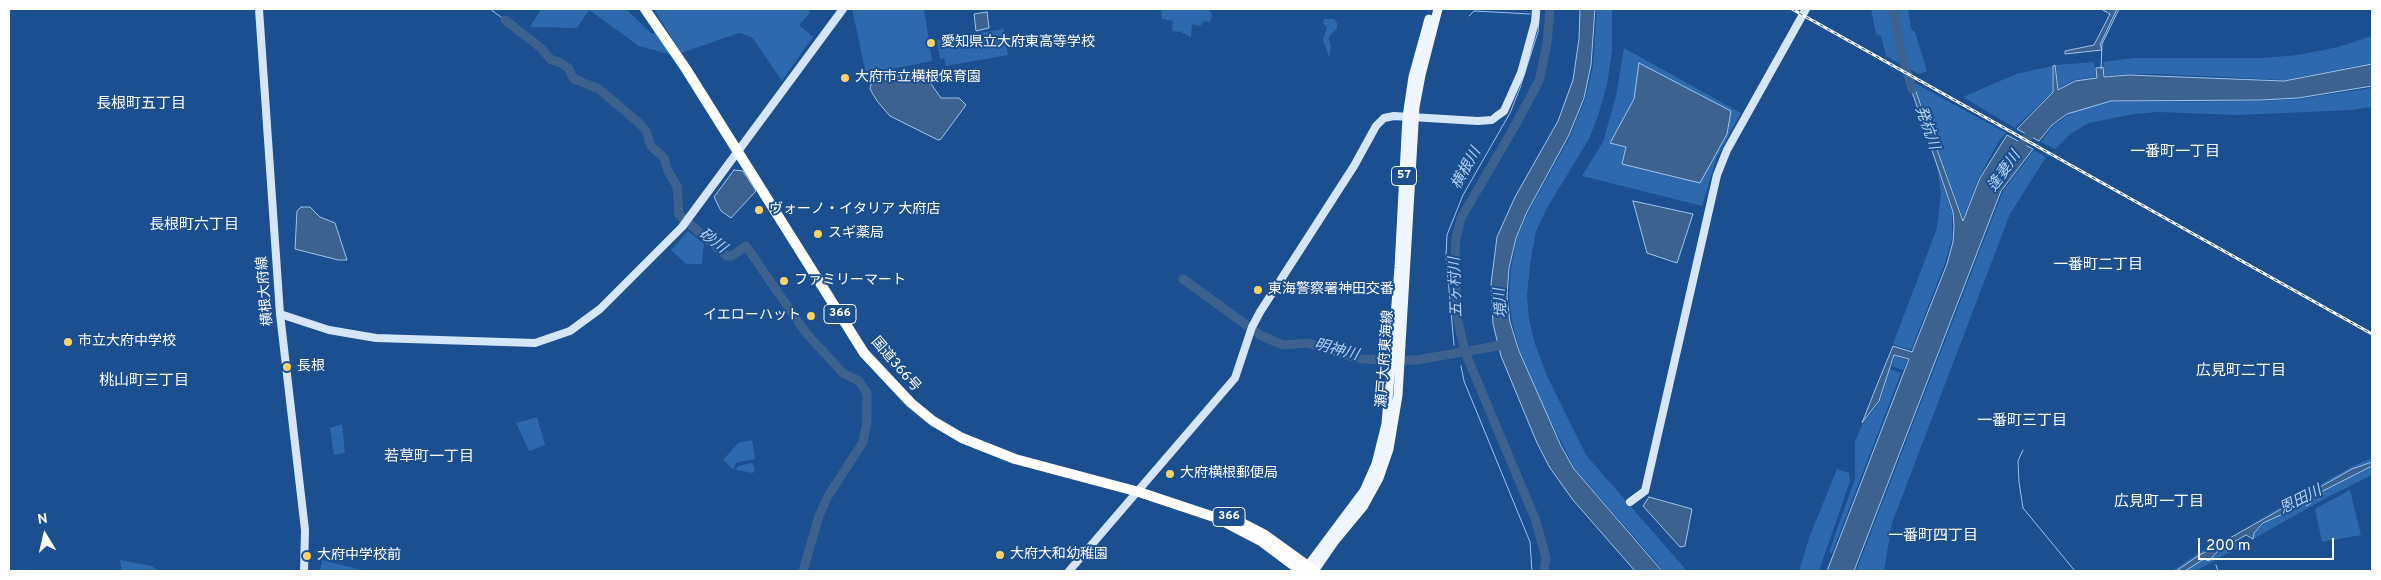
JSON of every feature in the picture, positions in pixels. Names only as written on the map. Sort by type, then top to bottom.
[{"type":"highway","name":"国道366号","points":[[645,9],[864,353],[910,403],[962,438],[1015,459],[1139,492],[1217,518],[1261,541],[1309,570]]},
{"type":"main road","name":"瀬戸大府東海線","points":[[1309,570],[1363,507],[1379,478],[1394,423],[1400,372],[1397,345],[1413,77],[1432,9]]},
{"type":"main road","name":"瀬戸大府東海線","points":[[1411,118],[1438,9]]},
{"type":"main road","name":"瀬戸大府東海線","points":[[1309,570],[1356,504],[1369,482],[1386,424],[1391,366],[1397,345]]},
{"type":"street","name":"横根大府線","points":[[259,9],[280,314],[306,530],[304,571]]},
{"type":"street","points":[[280,314],[351,336],[535,343],[570,331],[584,322],[660,252],[690,217],[843,9]]},
{"type":"street","points":[[1069,571],[1139,492],[1235,378],[1247,342],[1260,312],[1354,166],[1376,126],[1384,118],[1390,116],[1492,120],[1504,110],[1521,73],[1536,9]]},
{"type":"street","points":[[1630,502],[1645,491],[1717,175],[1727,150],[1806,9]]},
{"type":"shaded area","points":[[541,9],[626,9],[652,34],[657,32],[670,52],[669,54],[639,46],[589,10],[577,28],[530,27]]},
{"type":"shaded area","points":[[654,9],[810,9],[809,14],[799,25],[813,37],[782,81],[752,37],[739,33],[681,53]]},
{"type":"shaded area","points":[[852,9],[924,9],[932,61],[866,74]]},
{"type":"shaded area","points":[[1161,9],[1209,9],[1212,15],[1210,22],[1204,21],[1200,26],[1192,24],[1191,37],[1172,30],[1173,21],[1162,19]]},
{"type":"shaded area","points":[[1597,9],[1612,9],[1612,50],[1607,85],[1589,139],[1548,206],[1536,231],[1527,296],[1529,319],[1535,344],[1547,376],[1586,455],[1687,571],[1664,571],[1575,469],[1547,414],[1520,351],[1512,321],[1509,296],[1511,268],[1517,238],[1528,213],[1571,135],[1585,99],[1593,66]]},
{"type":"shaded area","points":[[1871,9],[1908,9],[1911,29],[1915,32],[1927,71],[1919,74],[1886,56],[1881,36],[1876,34]]},
{"type":"shaded area","points":[[1324,19],[1334,19],[1337,23],[1337,28],[1329,37],[1331,48],[1329,57],[1323,40],[1327,27],[1323,24]]},
{"type":"shaded area","points":[[1004,29],[1008,55],[946,66],[944,58],[940,59],[937,40]]},
{"type":"shaded area","points":[[2372,36],[2372,63],[2285,80],[2159,74],[2105,76],[2103,62],[2134,58],[2262,58],[2298,55],[2338,47]]},
{"type":"shaded area","points":[[1624,48],[1741,113],[1717,157],[1702,206],[1582,176],[1603,142],[1616,96]]},
{"type":"shaded area","points":[[2094,62],[2096,77],[2074,80],[2058,89],[2056,65]]},
{"type":"shaded area","points":[[2052,66],[2052,92],[2015,128],[1963,97],[2016,74]]},
{"type":"shaded area","points":[[1913,82],[2006,133],[1999,141],[1979,177],[1963,218]]},
{"type":"shaded area","points":[[2372,88],[2372,107],[2352,110],[2238,115],[2158,112],[2134,114],[2089,123],[2070,134],[2055,149],[2041,142],[2053,126],[2068,115],[2086,107],[2112,102],[2298,99]]},
{"type":"shaded area","points":[[2034,150],[2046,157],[2010,214],[1892,523],[1884,571],[1856,571],[2003,191]]},
{"type":"shaded area","points":[[1937,168],[1952,212],[1952,238],[1945,263],[1911,350],[1893,344],[1937,228],[1941,193]]},
{"type":"shaded area","points":[[688,231],[704,244],[702,264],[686,264],[671,250]]},
{"type":"shaded area","points":[[1895,356],[1907,360],[1903,370],[1892,366]]},
{"type":"shaded area","points":[[1890,369],[1901,373],[1832,553],[1829,552],[1855,479],[1855,442],[1862,425],[1880,402]]},
{"type":"shaded area","points":[[537,417],[545,445],[529,451],[516,423]]},
{"type":"shaded area","points":[[342,424],[345,453],[334,455],[330,428]]},
{"type":"shaded area","points":[[752,440],[755,459],[736,463],[733,469],[723,460],[738,443]]},
{"type":"shaded area","points":[[2372,458],[2372,461],[2352,469],[2235,533],[2351,467]]},
{"type":"shaded area","points":[[752,463],[755,469],[753,473],[735,470],[738,466]]},
{"type":"shaded area","points":[[2372,467],[2372,475],[2326,498],[2253,539],[2254,533],[2266,522],[2285,514],[2304,501],[2308,506],[2311,504],[2311,497]]},
{"type":"shaded area","points":[[1837,469],[1849,473],[1850,481],[1819,571],[1799,571],[1809,538]]},
{"type":"shaded area","points":[[2350,490],[2361,535],[2322,542],[2315,509]]},
{"type":"shaded area","points":[[2232,535],[2175,571],[2172,571],[2197,554]]},
{"type":"shaded area","points":[[2236,542],[2239,547],[2196,571],[2185,571],[2205,559],[2209,561],[2219,552]]},
{"type":"shaded area","points":[[120,560],[152,566],[158,571],[122,571]]},
{"type":"shaded area","points":[[322,560],[366,571],[320,571]]},
{"type":"water","name":"境川","points":[[1580,9],[1595,9],[1591,65],[1584,98],[1569,135],[1527,212],[1516,238],[1509,268],[1507,296],[1510,322],[1519,351],[1561,446],[1574,469],[1662,571],[1635,571],[1573,500],[1550,468],[1537,443],[1501,356],[1493,324],[1491,284],[1497,237],[1515,197],[1558,121],[1573,80],[1579,39]]},
{"type":"water","points":[[2101,9],[2117,9],[2100,45],[2102,50],[2065,54],[2065,51],[2094,45],[2110,14]]},
{"type":"water","points":[[987,12],[989,28],[976,31],[974,14]]},
{"type":"water","points":[[1639,63],[1731,111],[1727,134],[1700,183],[1622,164],[1626,147],[1610,143],[1634,99]]},
{"type":"water","points":[[2372,64],[2372,86],[2298,98],[2111,101],[2067,114],[2052,125],[2039,141],[2017,129],[2053,92],[2053,66],[2055,65],[2058,90],[2075,81],[2097,78],[2096,68],[2103,67],[2104,77],[2129,75],[2284,81]]},
{"type":"water","points":[[930,71],[931,84],[941,98],[959,98],[966,105],[941,139],[938,140],[890,116],[877,101],[870,89],[872,80]]},
{"type":"water","points":[[1907,77],[1912,81],[1963,221],[1980,178],[2007,135],[2033,149],[2001,191],[1854,571],[1827,571],[1909,359],[1894,355],[1879,401],[1862,423],[1893,346],[1912,352],[1947,264],[1953,242],[1953,212]]},
{"type":"water","points":[[734,170],[743,171],[756,191],[731,218],[721,211],[714,197]]},
{"type":"water","points":[[1633,201],[1693,214],[1677,263],[1647,253]]},
{"type":"water","points":[[301,207],[310,207],[320,217],[335,223],[347,260],[338,260],[295,249],[297,211]]},
{"type":"water","name":"恩田川","points":[[2372,462],[2372,466],[2311,497],[2311,503],[2307,506],[2304,501],[2285,513],[2263,523],[2254,533],[2253,539],[2246,535],[2218,551],[2209,561],[2204,559],[2185,571],[2176,571],[2198,556],[2352,469]]},
{"type":"water","points":[[1649,497],[1692,509],[1685,546],[1680,547],[1643,506]]},
{"type":"waterway","name":"砂川","points":[[490,9],[505,20]]},
{"type":"waterway","name":"横根川","points":[[1454,345],[1446,256],[1447,235],[1463,195],[1510,113],[1538,32],[1540,9]]},
{"type":"waterway","name":"五ヶ村川","points":[[1544,571],[1546,558],[1536,521],[1465,352],[1457,317],[1455,254],[1456,238],[1461,218],[1539,81],[1547,44],[1550,9]]},
{"type":"waterway","name":"発杭川","points":[[1893,9],[1902,55],[1912,89]]},
{"type":"waterway","points":[[2101,69],[2102,44],[2119,9]]},
{"type":"waterway","points":[[1469,16],[1474,11],[1530,14]]},
{"type":"waterway","name":"砂川","points":[[505,20],[541,48],[551,60],[559,62],[568,68],[574,79],[599,89],[639,123],[646,131],[651,146],[664,158],[668,171],[677,186],[679,215],[727,256],[732,256],[746,246],[806,333],[843,373],[859,381],[867,393],[867,422],[863,442],[828,496],[819,516],[803,571]]},
{"type":"waterway","name":"逢妻川","points":[[2015,152],[2036,127]]},
{"type":"waterway","name":"明神川","points":[[1183,279],[1260,335],[1283,345],[1308,343],[1361,359],[1417,360],[1508,344]]},
{"type":"waterway","name":"横根川","points":[[1461,366],[1464,381],[1530,542],[1532,571]]},
{"type":"waterway","points":[[2023,450],[2018,461],[2023,508],[2075,571]]},
{"type":"waterway","points":[[2216,565],[2218,571]]},
{"type":"railway","points":[[1792,9],[2372,334]]},
{"type":"place","name":"愛知県立大府東高等学校","points":[[931,43]]},
{"type":"place","name":"大府市立横根保育園","points":[[845,78]]},
{"type":"place","name":"ヴォーノ・イタリア 大府店","points":[[759,210]]},
{"type":"place","name":"スギ薬局","points":[[818,234]]},
{"type":"place","name":"ファミリーマート","points":[[784,281]]},
{"type":"place","name":"東海警察署神田交番","points":[[1258,290]]},
{"type":"place","name":"イエローハット","points":[[811,316]]},
{"type":"place","name":"市立大府中学校","points":[[68,342]]},
{"type":"place","name":"長根","points":[[287,367]]},
{"type":"place","name":"大府横根郵便局","points":[[1170,474]]},
{"type":"place","name":"大府大和幼稚園","points":[[1000,555]]},
{"type":"place","name":"大府中学校前","points":[[307,556]]},
{"type":"district","name":"長根町五丁目","points":[[141,105]]},
{"type":"district","name":"一番町一丁目","points":[[2175,153]]},
{"type":"district","name":"長根町六丁目","points":[[194,226]]},
{"type":"district","name":"一番町二丁目","points":[[2098,266]]},
{"type":"district","name":"広見町二丁目","points":[[2241,372]]},
{"type":"district","name":"桃山町三丁目","points":[[144,382]]},
{"type":"district","name":"一番町三丁目","points":[[2022,422]]},
{"type":"district","name":"若草町一丁目","points":[[429,458]]},
{"type":"district","name":"広見町一丁目","points":[[2159,503]]},
{"type":"district","name":"一番町四丁目","points":[[1933,537]]}]
